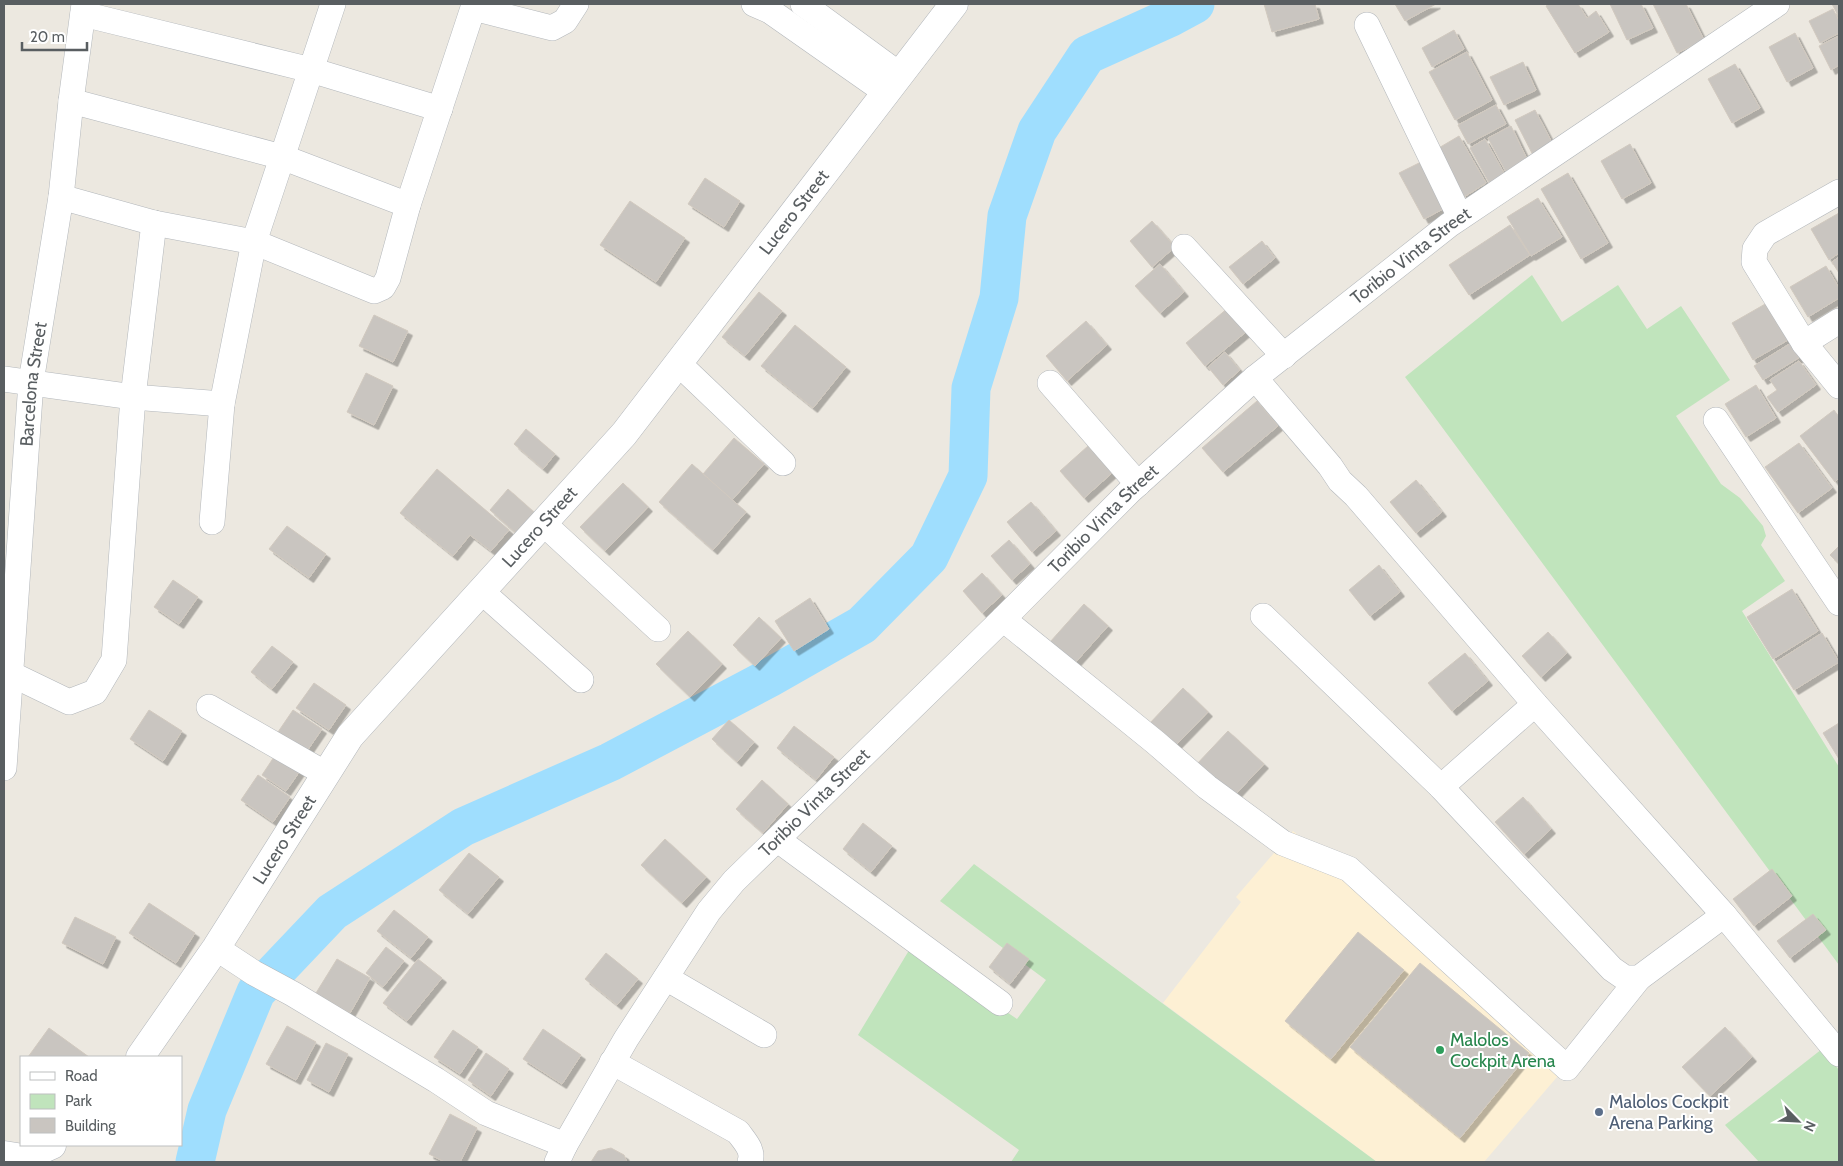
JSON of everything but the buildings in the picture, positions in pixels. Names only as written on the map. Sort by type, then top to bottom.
[{"type":"street","points":[[212,522],[222,404],[254,242],[333,4]]},
{"type":"street","points":[[61,197],[154,223],[254,242],[374,291],[382,287],[388,278],[408,205],[440,109],[465,6],[552,28],[565,21],[576,4]]},
{"type":"street","points":[[754,4],[770,11],[893,84]]},
{"type":"street","points":[[803,4],[893,84]]},
{"type":"street","name":"Lucero Street","points":[[141,1056],[216,948],[350,736],[624,434],[954,4]]},
{"type":"street","name":"Toribio Vinta Street","points":[[561,1154],[612,1062],[709,911],[734,881],[1003,619],[1138,484],[1255,378],[1460,217],[1777,4]]},
{"type":"street","points":[[84,9],[311,70],[440,109]]},
{"type":"street","name":"Barcelona Street","points":[[4,768],[31,382],[61,197],[71,101],[84,9]]},
{"type":"street","points":[[1366,25],[1460,217]]},
{"type":"street","points":[[71,101],[282,157],[408,205]]},
{"type":"street","points":[[1839,192],[1764,234],[1756,249],[1754,262],[1804,343],[1839,386]]},
{"type":"street","points":[[11,674],[69,702],[95,692],[114,660],[133,397],[154,223]]},
{"type":"street","points":[[1184,247],[1284,356]]},
{"type":"street","points":[[1804,343],[1839,322]]},
{"type":"street","points":[[678,364],[784,463]]},
{"type":"street","points":[[1255,378],[1330,466],[1340,481],[1356,496],[1535,704],[1724,915],[1839,1054]]},
{"type":"street","points":[[4,379],[133,397],[222,404]]},
{"type":"street","points":[[1050,383],[1138,484]]},
{"type":"street","points":[[1716,420],[1839,602]]},
{"type":"street","points":[[544,524],[658,628]]},
{"type":"street","points":[[482,592],[582,680]]},
{"type":"street","points":[[1263,616],[1440,787],[1612,969],[1625,978],[1638,978]]},
{"type":"street","points":[[1003,619],[1155,742],[1207,787],[1283,842],[1349,869],[1567,1068],[1638,978],[1724,915]]},
{"type":"street","points":[[1440,787],[1535,704]]},
{"type":"street","points":[[209,707],[326,774]]},
{"type":"street","points":[[778,840],[1000,1003]]},
{"type":"street","points":[[216,948],[254,973],[293,994],[436,1080],[486,1113],[561,1154]]},
{"type":"street","points":[[666,978],[764,1035]]},
{"type":"street","points":[[612,1062],[738,1132],[750,1148],[750,1162]]},
{"type":"street","points":[[16,1159],[49,1146]]},
{"type":"shaded area","points":[[1293,831],[1569,1063],[1484,1162],[1377,1162],[1163,1003],[1241,902],[1236,897]]},
{"type":"green space","points":[[1532,275],[1562,322],[1618,285],[1647,329],[1681,306],[1730,380],[1676,416],[1721,484],[1740,498],[1763,526],[1766,536],[1761,545],[1785,581],[1742,611],[1839,767],[1839,965],[1405,377]]},
{"type":"green space","points":[[974,864],[1377,1162],[1011,1162],[1019,1150],[858,1035],[911,947],[1017,1019],[1046,980],[940,901]]},
{"type":"green space","points":[[1822,1049],[1839,1070],[1839,1162],[1759,1162],[1725,1125]]},
{"type":"waterway","points":[[195,1162],[207,1110],[256,992],[332,912],[463,827],[610,762],[769,678],[862,625],[929,557],[968,476],[971,388],[999,298],[1007,216],[1037,131],[1087,55],[1169,18],[1195,4]]},
{"type":"place","name":"Malolos Cockpit Arena","points":[[1440,1050]]},
{"type":"place","name":"Malolos Cockpit Arena Parking","points":[[1599,1112]]}]
